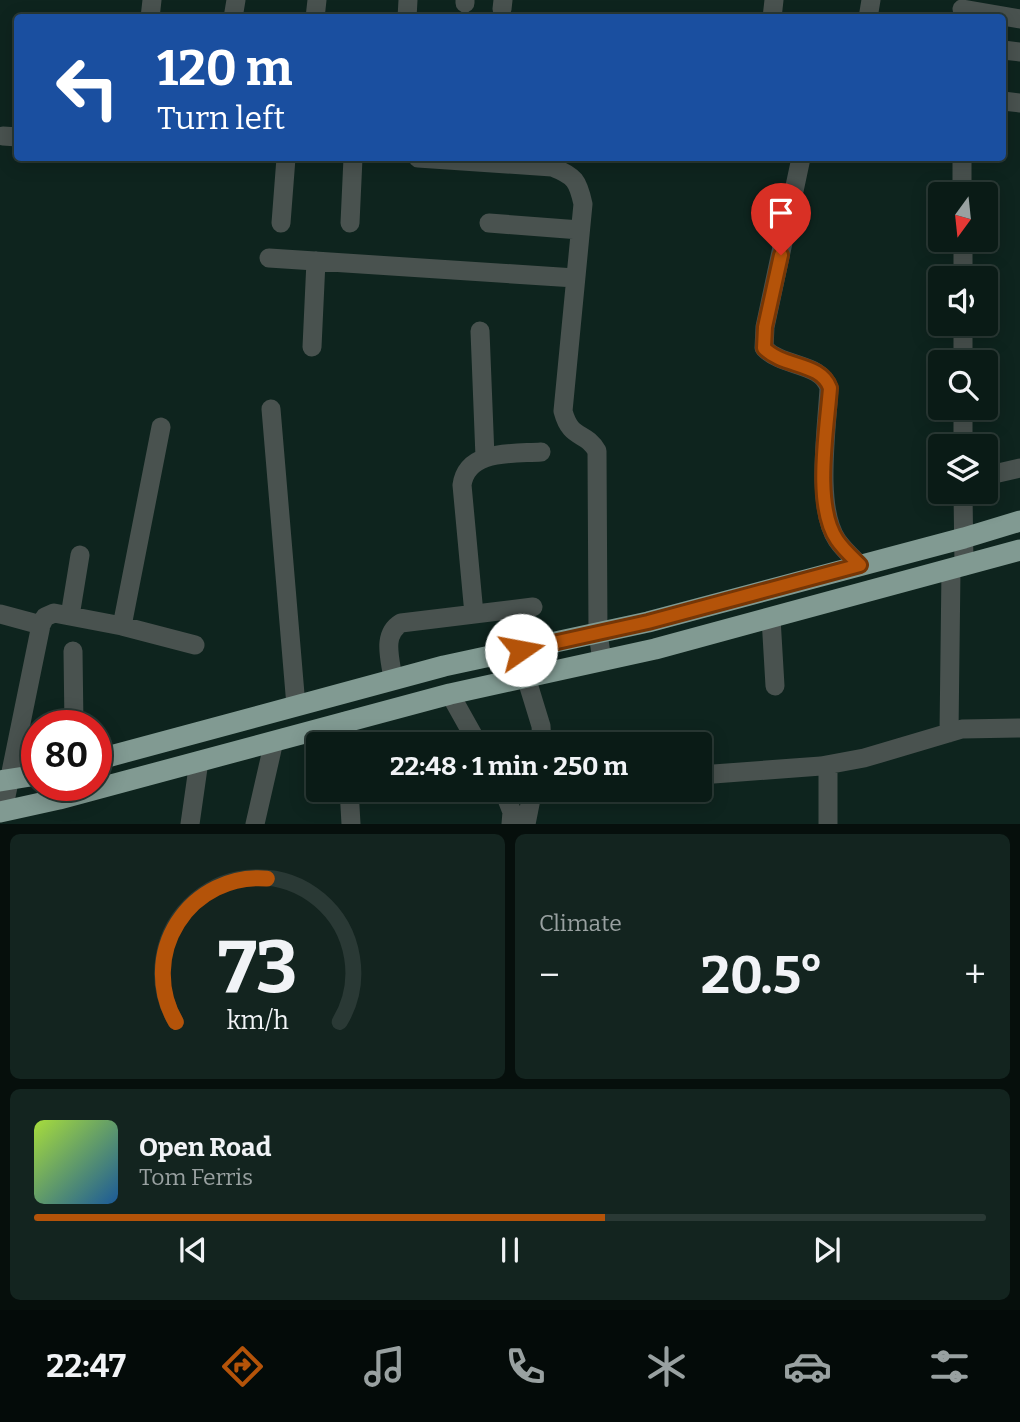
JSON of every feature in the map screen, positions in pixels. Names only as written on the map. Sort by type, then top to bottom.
[{"type":"highway","points":[[112,756],[444,666],[648,622],[1020,521]]},
{"type":"highway","points":[[2,811],[59,799],[450,694],[655,649],[1020,550]]},
{"type":"street","points":[[962,9],[991,14]]},
{"type":"street","points":[[281,223],[286,161]]},
{"type":"street","points":[[350,223],[354,161]]},
{"type":"street","points":[[518,161],[552,162],[578,183],[583,204],[563,411],[567,427],[592,441],[597,451],[598,633],[602,661]]},
{"type":"street","points":[[800,161],[765,327],[764,348],[772,357],[820,373],[830,388],[824,481],[827,517],[837,540],[860,565]]},
{"type":"street","points":[[962,161],[962,182]]},
{"type":"street","points":[[489,223],[580,230]]},
{"type":"street","points":[[269,258],[575,278]]},
{"type":"street","points":[[312,347],[316,261]]},
{"type":"street","points":[[480,331],[485,457]]},
{"type":"street","points":[[271,409],[296,706]]},
{"type":"street","points":[[122,626],[161,427]]},
{"type":"street","points":[[474,614],[462,485],[464,475],[470,465],[485,457],[541,452]]},
{"type":"street","points":[[998,473],[1020,468]]},
{"type":"street","points":[[965,504],[968,536]]},
{"type":"street","points":[[950,733],[957,568],[968,536],[972,504]]},
{"type":"street","points":[[70,616],[80,555]]},
{"type":"street","points":[[393,680],[388,639],[392,628],[401,622],[533,607]]},
{"type":"street","points":[[2,811],[5,780],[41,625],[46,617],[54,613],[70,616],[195,645]]},
{"type":"street","points":[[0,614],[41,625]]},
{"type":"street","points":[[771,618],[775,686]]},
{"type":"street","points":[[73,650],[74,710]]},
{"type":"street","points":[[526,677],[541,732]]},
{"type":"street","points":[[450,694],[471,732]]},
{"type":"street","points":[[346,721],[346,732]]},
{"type":"street","points":[[712,774],[828,765],[864,758],[962,729],[1020,728]]},
{"type":"street","points":[[256,824],[274,741]]},
{"type":"street","points":[[190,824],[199,761]]},
{"type":"street","points":[[828,765],[828,824]]},
{"type":"street","points":[[350,802],[351,824]]},
{"type":"street","points":[[508,802],[512,812],[511,824]]},
{"type":"street","points":[[526,824],[530,802]]},
{"type":"route","points":[[521,650],[648,622],[860,565],[837,540],[827,517],[824,481],[830,388],[820,373],[772,357],[764,348],[765,327],[781,255]]}]
